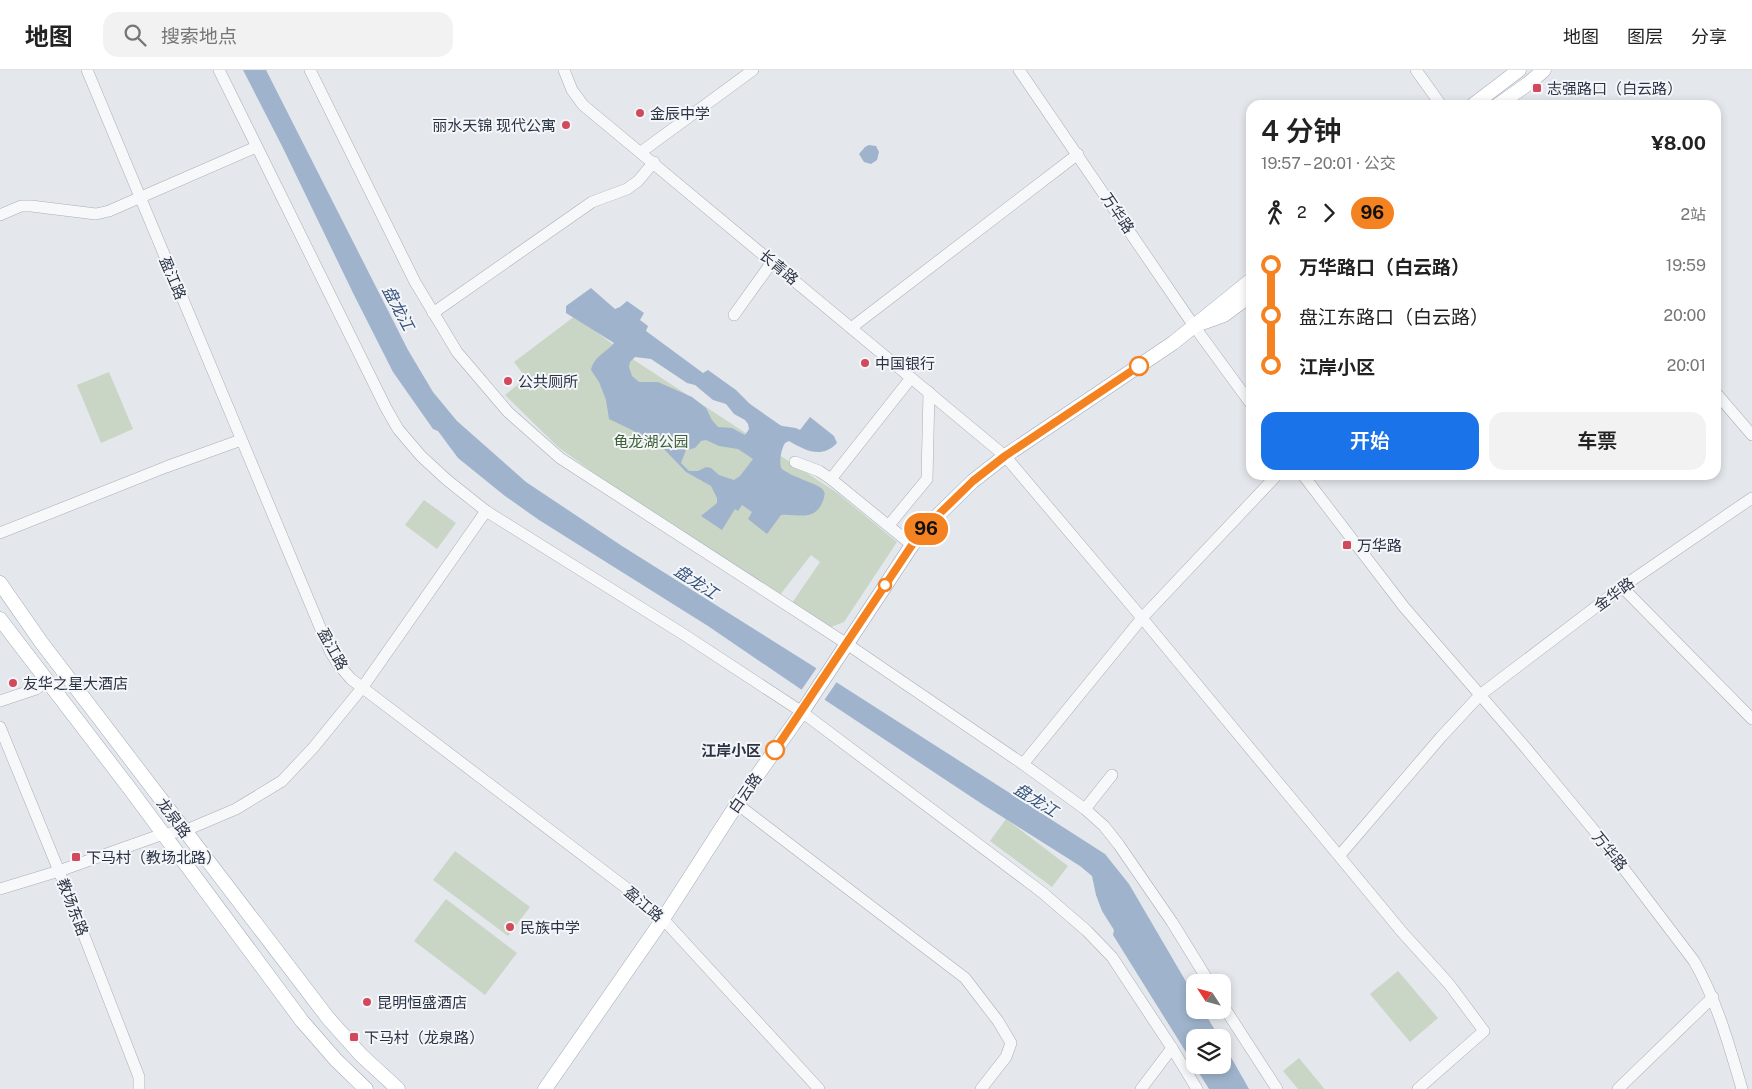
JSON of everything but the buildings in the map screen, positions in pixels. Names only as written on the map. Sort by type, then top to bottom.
[{"type":"main road","points":[[1480,100],[1520,70]]},
{"type":"main road","points":[[1505,100],[1544,70]]},
{"type":"main road","name":"白云路","points":[[545,1089],[663,919],[736,804],[806,706],[912,545],[935,518],[973,481],[1005,456],[1158,354],[1246,284]]},
{"type":"main road","name":"白云路","points":[[1194,326],[1224,315],[1246,299]]},
{"type":"main road","name":"龙泉路","points":[[0,583],[41,642],[328,1018],[361,1055],[398,1089]]},
{"type":"main road","name":"龙泉路","points":[[0,620],[302,1021],[336,1060],[366,1089]]},
{"type":"street","name":"盈江路","points":[[87,70],[330,651],[344,672],[362,688],[646,903],[663,919],[819,1089]]},
{"type":"street","points":[[219,70],[398,429],[421,456],[447,480],[486,511],[682,634],[806,706],[1042,893],[1087,931],[1112,957],[1197,1089]]},
{"type":"street","points":[[310,70],[415,282],[433,314],[457,352],[508,412],[560,458],[592,481],[729,566],[847,644],[1023,764],[1085,809],[1104,826],[1119,844],[1172,922],[1204,974]]},
{"type":"street","name":"长青路","points":[[564,70],[572,90],[583,105],[642,152],[1005,456],[1340,855],[1402,932],[1449,984],[1484,1031],[1418,1089]]},
{"type":"street","points":[[642,152],[753,70]]},
{"type":"street","name":"万华路","points":[[1019,70],[1194,326],[1246,397]]},
{"type":"street","points":[[1416,70],[1437,100]]},
{"type":"street","points":[[0,216],[21,206],[96,214],[109,211],[256,146]]},
{"type":"street","points":[[851,328],[1078,154]]},
{"type":"street","points":[[433,314],[592,202],[628,189],[638,181],[654,162]]},
{"type":"street","points":[[734,315],[772,262]]},
{"type":"street","points":[[831,478],[911,378]]},
{"type":"street","points":[[889,526],[927,479],[929,392]]},
{"type":"street","points":[[1721,399],[1752,434]]},
{"type":"street","points":[[0,533],[166,467],[241,440]]},
{"type":"street","points":[[795,462],[819,471],[831,478],[912,545]]},
{"type":"street","points":[[1023,764],[1142,618],[1271,480]]},
{"type":"street","name":"万华路","points":[[1307,480],[1404,607],[1531,754],[1638,886],[1694,961],[1713,997],[1742,1089]]},
{"type":"street","name":"金华路","points":[[1340,855],[1441,737],[1480,695],[1622,586],[1752,498]]},
{"type":"street","points":[[0,889],[59,871],[163,834],[184,831],[236,809],[282,781],[313,748],[362,688],[486,511]]},
{"type":"street","points":[[1622,586],[1752,719]]},
{"type":"street","points":[[0,701],[36,689],[47,681]]},
{"type":"street","name":"教场东路","points":[[0,727],[59,871],[139,1077],[139,1089]]},
{"type":"street","points":[[1085,809],[1112,775]]},
{"type":"street","points":[[736,804],[965,978],[998,1022],[1011,1043],[1006,1056],[981,1089]]},
{"type":"street","points":[[1618,1089],[1713,997]]},
{"type":"street","points":[[1231,1018],[1277,1089]]},
{"type":"street","points":[[1141,1089],[1172,1048]]},
{"type":"green space","name":"龟龙湖公园","points":[[575,316],[634,360],[836,492],[897,542],[844,622],[828,628],[792,603],[820,562],[811,555],[780,595],[605,481],[558,447],[505,395],[526,378],[514,362]]},
{"type":"green space","points":[[109,372],[133,429],[101,443],[77,385]]},
{"type":"green space","points":[[424,500],[456,523],[437,549],[405,525]]},
{"type":"green space","points":[[1006,819],[1068,866],[1052,887],[990,841]]},
{"type":"green space","points":[[455,851],[530,907],[508,936],[433,880]]},
{"type":"green space","points":[[446,899],[517,953],[485,995],[414,941]]},
{"type":"green space","points":[[1398,971],[1438,1018],[1410,1042],[1370,994]]},
{"type":"green space","points":[[1299,1058],[1324,1089],[1298,1089],[1283,1071]]},
{"type":"water","points":[[243,70],[266,70],[408,350],[433,392],[457,421],[526,482],[622,546],[1105,854],[1129,884],[1186,982],[1186,1019],[1208,1019],[1214,1029],[1186,1029],[1186,1052],[1113,935],[1114,930],[1102,911],[1092,876],[1080,866],[982,804],[825,700],[802,690],[708,626],[539,520],[505,496],[458,458],[438,431],[433,429],[393,372]]},
{"type":"water","points":[[869,145],[876,146],[879,152],[877,160],[871,164],[864,162],[859,154]]},
{"type":"water","points":[[591,288],[615,309],[627,301],[644,313],[640,320],[648,326],[646,331],[703,373],[708,370],[736,390],[750,404],[780,425],[800,430],[810,417],[834,436],[837,443],[826,451],[814,452],[789,441],[785,443],[782,449],[781,468],[816,485],[824,491],[824,498],[819,508],[810,515],[805,516],[781,515],[767,534],[748,519],[752,512],[742,505],[738,511],[735,509],[722,530],[701,516],[717,503],[717,498],[711,486],[686,472],[661,446],[653,441],[638,437],[634,431],[609,419],[606,400],[599,382],[591,370],[597,358],[614,343],[566,313],[566,306]],"holes":[[[635,357],[651,359],[687,383],[695,385],[713,400],[726,404],[734,414],[745,420],[748,424],[749,429],[745,435],[732,428],[718,427],[706,408],[692,397],[658,382],[639,382],[632,376],[629,367],[630,362]],[[706,440],[719,446],[738,449],[753,459],[740,476],[734,480],[719,475],[711,468],[706,467],[698,471],[689,471],[681,463],[686,450],[695,448],[701,441]]]},
{"type":"water","points":[[1231,1057],[1249,1089],[1209,1089],[1200,1074],[1231,1074]]},
{"type":"pier","points":[[818,666],[838,680],[823,702],[800,692]]},
{"type":"bus line","name":"96","points":[[775,750],[912,545],[935,518],[973,481],[1005,456],[1139,366]]},
{"type":"place","name":"志强路口（白云路）","points":[[1537,88]]},
{"type":"place","name":"金辰中学","points":[[640,113]]},
{"type":"place","name":"丽水天锦 现代公寓","points":[[566,125]]},
{"type":"place","name":"中国银行","points":[[865,363]]},
{"type":"place","name":"公共厕所","points":[[508,381]]},
{"type":"place","name":"万华路","points":[[1347,545]]},
{"type":"place","name":"友华之星大酒店","points":[[13,683]]},
{"type":"place","name":"江岸小区","points":[[775,750]]},
{"type":"place","name":"下马村（教场北路）","points":[[76,857]]},
{"type":"place","name":"民族中学","points":[[510,927]]},
{"type":"place","name":"昆明恒盛酒店","points":[[367,1002]]},
{"type":"place","name":"下马村（龙泉路）","points":[[354,1037]]},
{"type":"water label","name":"盘龙江","points":[[398,308]]},
{"type":"water label","name":"盘龙江","points":[[696,582]]},
{"type":"water label","name":"盘龙江","points":[[1036,800]]}]
